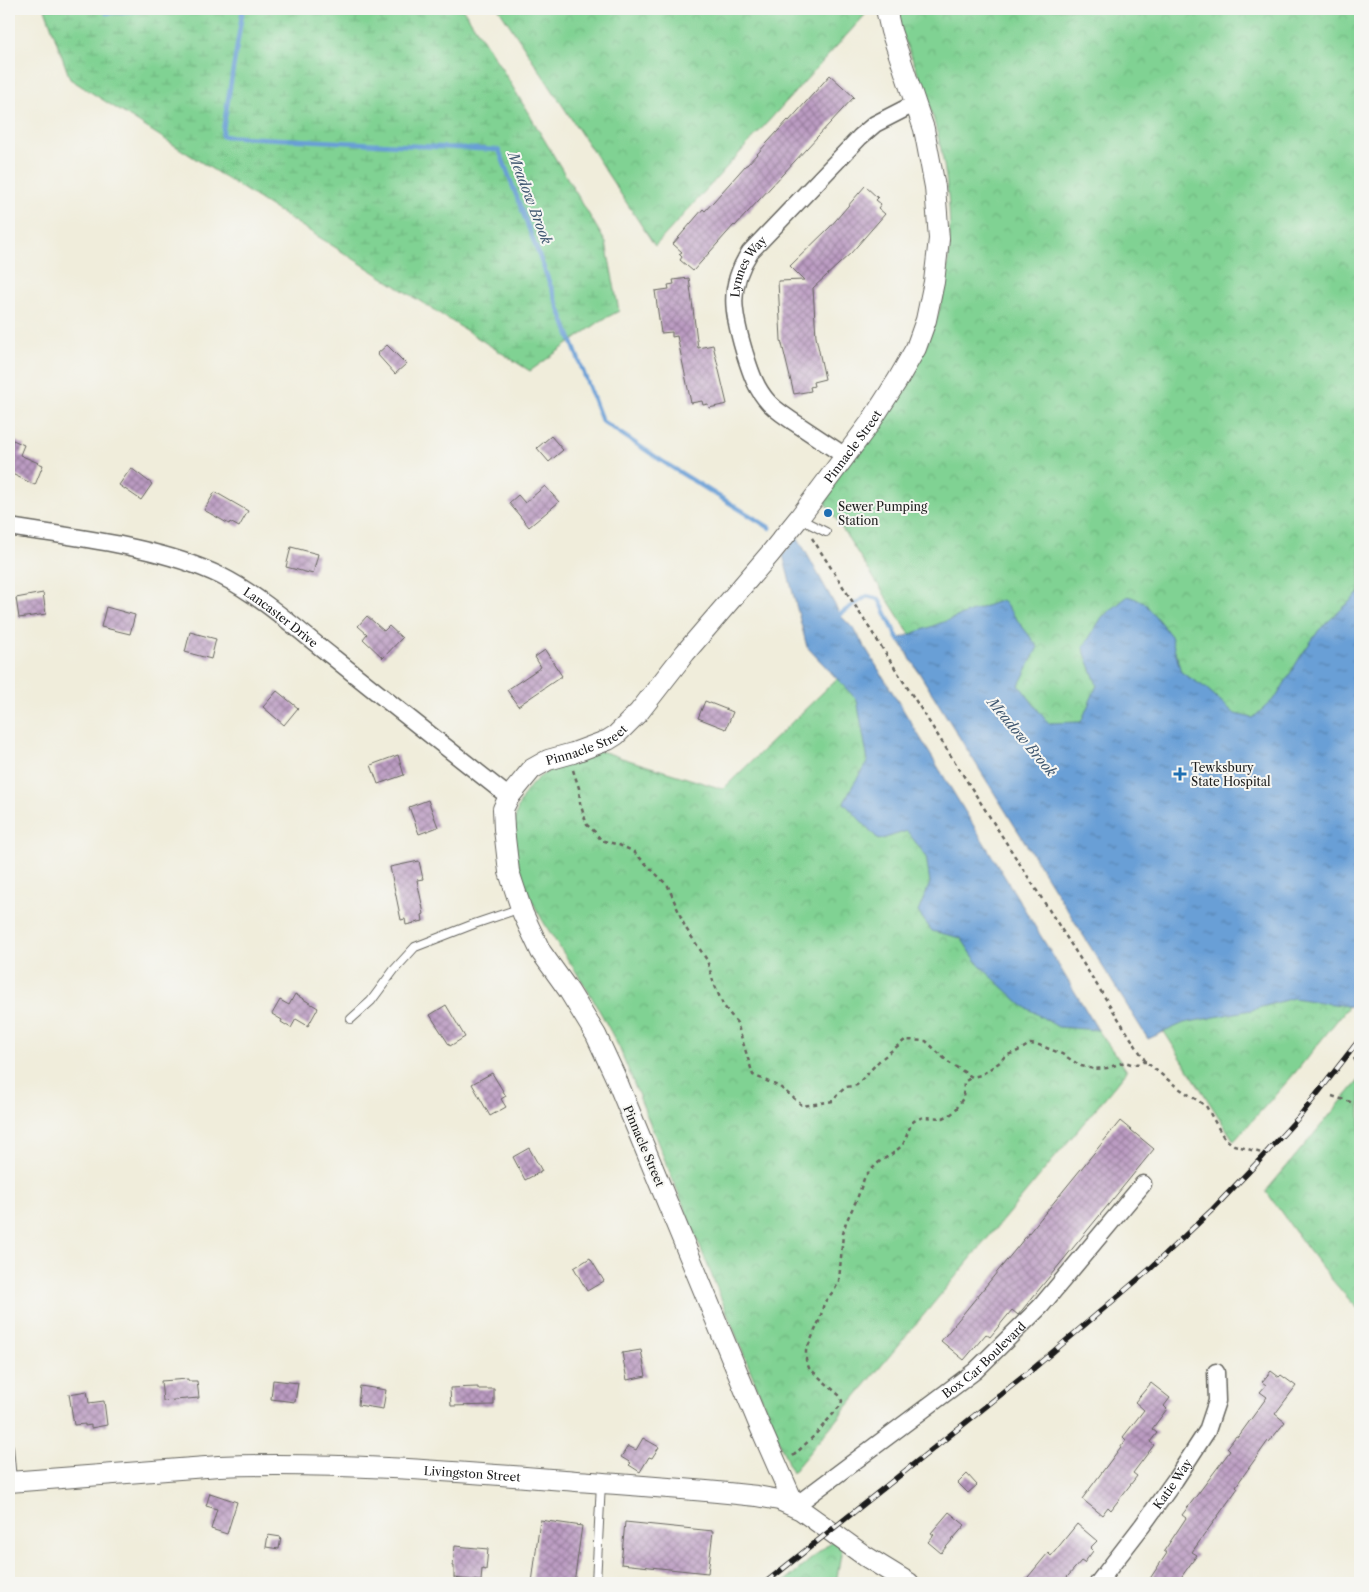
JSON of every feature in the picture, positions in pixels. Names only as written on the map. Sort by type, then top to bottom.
[{"type":"street","name":"Pinnacle Street","points":[[795,1506],[615,1076],[596,1035],[569,991],[541,952],[521,908],[509,872],[503,809],[509,797],[532,769],[548,760],[567,755],[616,736],[639,712],[685,653],[799,518],[870,423],[916,348],[926,320],[934,282],[938,239],[935,187],[924,129],[891,32],[886,9]]},
{"type":"street","name":"Lynnes Way","points":[[845,456],[776,409],[757,387],[735,316],[735,287],[741,269],[750,252],[860,136],[875,124],[916,103]]},
{"type":"street","name":"Lancaster Drive","points":[[9,527],[102,541],[179,559],[221,576],[249,592],[279,615],[509,797]]},
{"type":"street","name":"Box Car Boulevard","points":[[795,1506],[975,1371],[1040,1306],[1144,1184]]},
{"type":"street","name":"Katie Way","points":[[1098,1583],[1153,1511],[1207,1430],[1217,1401],[1216,1372]]},
{"type":"street","name":"Livingston Street","points":[[10,1482],[253,1465],[356,1467],[472,1473],[757,1496],[779,1500],[795,1506],[858,1551],[909,1583]]},
{"type":"lane","points":[[799,518],[826,532]]},
{"type":"lane","points":[[351,1019],[371,1001],[394,970],[415,947],[521,908]]},
{"type":"lane","points":[[9,1448],[10,1482]]},
{"type":"lane","points":[[596,1583],[601,1483]]},
{"type":"path","points":[[799,518],[1146,1062],[1177,1087],[1206,1106],[1224,1138],[1234,1144],[1265,1154]]},
{"type":"path","points":[[567,755],[579,788],[580,803],[587,825],[601,840],[633,851],[668,886],[685,927],[707,960],[712,980],[723,1005],[737,1023],[753,1074],[780,1088],[803,1106],[833,1102],[837,1095],[846,1087],[857,1085],[879,1061],[905,1040],[926,1041],[948,1062],[972,1077]]},
{"type":"path","points":[[778,1469],[814,1436],[841,1403],[842,1399],[840,1396],[809,1368],[806,1360],[807,1346],[820,1319],[824,1302],[836,1289],[839,1281],[844,1229],[864,1178],[880,1162],[903,1145],[911,1124],[923,1117],[943,1118],[950,1115],[955,1111],[963,1098],[964,1082],[972,1077],[981,1075],[1000,1062],[1005,1056],[1030,1044],[1039,1045],[1062,1054],[1081,1066],[1094,1069],[1107,1068],[1125,1062],[1134,1065],[1146,1062]]},
{"type":"path","points":[[1354,1058],[1360,1070]]},
{"type":"path","points":[[1332,1096],[1360,1106]]},
{"type":"path","points":[[1360,1165],[1356,1188],[1360,1206]]},
{"type":"green space","points":[[45,9],[463,9],[502,69],[606,243],[619,311],[602,320],[530,371],[70,79]]},
{"type":"green space","points":[[499,9],[863,9],[865,15],[655,246]]},
{"type":"green space","name":"Tewksbury State Hospital","points":[[893,9],[1360,9],[1360,992],[1294,1074],[1234,1141],[820,494],[933,329],[942,300],[947,270],[950,240],[949,209],[941,148],[924,90]]},
{"type":"green space","points":[[853,663],[1127,1071],[792,1473],[619,1047],[582,981],[537,911],[528,892],[516,853],[514,832],[519,805],[533,783],[563,763],[596,751],[723,789]]},
{"type":"green space","points":[[1360,1079],[1360,1311],[1322,1268],[1266,1191]]},
{"type":"green space","points":[[845,1530],[836,1583],[783,1583]]},
{"type":"water","points":[[797,536],[841,616],[854,629],[1098,1030],[1058,1027],[1022,1005],[979,965],[961,938],[932,931],[918,912],[930,883],[926,856],[907,831],[879,840],[844,803],[868,761],[857,700],[807,647],[783,555]]},
{"type":"water","points":[[1360,592],[1360,1008],[1293,998],[1251,1010],[1184,1023],[1148,1039],[898,639],[1002,600],[1038,647],[1019,685],[1048,723],[1081,722],[1097,685],[1083,648],[1102,617],[1128,596],[1144,602],[1171,636],[1181,672],[1206,688],[1235,714],[1253,718],[1277,696],[1300,657],[1319,630]]},
{"type":"building","points":[[830,75],[854,97],[693,271],[680,260],[682,257],[679,254],[682,252],[673,244],[703,209],[705,211]]},
{"type":"building","points":[[865,186],[878,198],[876,200],[881,204],[878,208],[885,214],[851,253],[813,288],[816,337],[825,379],[813,382],[814,386],[810,387],[811,391],[794,394],[781,340],[778,281],[804,280],[790,266],[830,227]]},
{"type":"building","points":[[689,278],[698,348],[713,345],[727,404],[709,408],[708,404],[703,405],[702,401],[691,403],[677,336],[672,337],[672,332],[661,333],[655,291],[669,289],[668,285],[674,284],[673,280]]},
{"type":"building","points":[[387,345],[406,364],[395,374],[377,354]]},
{"type":"building","points":[[551,436],[563,450],[549,462],[537,448]]},
{"type":"building","points":[[13,440],[24,445],[20,455],[43,465],[35,485],[12,474],[9,481],[9,450]]},
{"type":"building","points":[[131,468],[152,484],[141,500],[119,485]]},
{"type":"building","points":[[545,486],[559,502],[529,527],[509,503],[518,495],[525,503]]},
{"type":"building","points":[[215,492],[248,511],[239,527],[230,522],[229,524],[204,510]]},
{"type":"building","points":[[291,547],[318,554],[313,574],[286,567]]},
{"type":"building","points":[[43,593],[46,614],[19,618],[16,598]]},
{"type":"building","points":[[106,607],[135,615],[130,634],[101,627]]},
{"type":"building","points":[[367,616],[384,631],[389,626],[402,638],[383,658],[363,639],[367,634],[358,626]]},
{"type":"building","points":[[190,632],[216,639],[211,659],[185,652]]},
{"type":"building","points":[[545,650],[562,676],[518,706],[507,690],[541,667],[535,657]]},
{"type":"building","points":[[277,691],[298,708],[284,725],[263,707]]},
{"type":"building","points":[[705,701],[733,712],[726,729],[698,718]]},
{"type":"building","points":[[398,755],[404,775],[378,784],[371,765]]},
{"type":"building","points":[[428,800],[438,827],[419,834],[409,807]]},
{"type":"building","points":[[419,861],[423,879],[417,880],[424,914],[422,915],[423,921],[406,925],[405,919],[401,920],[390,867]]},
{"type":"building","points":[[295,994],[318,1008],[308,1026],[296,1019],[291,1028],[272,1014],[280,1000],[289,1005]]},
{"type":"building","points":[[446,1005],[465,1037],[450,1046],[430,1015]]},
{"type":"building","points":[[492,1073],[506,1096],[501,1099],[506,1107],[490,1116],[472,1084]]},
{"type":"building","points":[[1120,1121],[1154,1149],[1018,1315],[1012,1310],[990,1337],[986,1334],[964,1360],[941,1341]]},
{"type":"building","points":[[529,1148],[542,1171],[525,1180],[513,1157]]},
{"type":"building","points":[[590,1258],[604,1281],[587,1291],[574,1268]]},
{"type":"building","points":[[641,1350],[646,1376],[627,1380],[622,1353]]},
{"type":"building","points":[[1271,1371],[1279,1377],[1281,1375],[1296,1386],[1275,1414],[1285,1422],[1268,1441],[1236,1486],[1238,1488],[1192,1552],[1197,1555],[1177,1583],[1147,1583],[1167,1553],[1164,1551],[1186,1518],[1182,1515],[1230,1451],[1227,1448],[1236,1436],[1238,1437],[1267,1397],[1260,1392],[1266,1385],[1262,1382]]},
{"type":"building","points":[[188,1379],[188,1381],[197,1381],[199,1398],[163,1401],[161,1381]]},
{"type":"building","points":[[273,1380],[298,1383],[295,1402],[271,1399]]},
{"type":"building","points":[[1151,1383],[1170,1398],[1164,1406],[1167,1409],[1152,1429],[1157,1433],[1150,1442],[1154,1445],[1133,1473],[1137,1476],[1111,1510],[1108,1507],[1102,1515],[1082,1499],[1126,1440],[1123,1437],[1144,1410],[1135,1402]]},
{"type":"building","points":[[360,1386],[386,1390],[383,1409],[358,1405]]},
{"type":"building","points":[[478,1387],[478,1389],[494,1389],[494,1405],[451,1406],[450,1388]]},
{"type":"building","points":[[87,1391],[89,1403],[104,1401],[107,1425],[91,1428],[91,1425],[74,1425],[69,1394]]},
{"type":"building","points":[[643,1438],[659,1447],[652,1458],[649,1457],[640,1472],[621,1457],[628,1446],[636,1450]]},
{"type":"building","points":[[967,1474],[977,1485],[968,1493],[958,1483]]},
{"type":"building","points":[[210,1493],[237,1502],[227,1534],[211,1529],[217,1509],[206,1506]]},
{"type":"building","points":[[949,1512],[965,1525],[941,1553],[928,1542],[934,1535],[931,1533]]},
{"type":"building","points":[[540,1520],[582,1526],[574,1583],[532,1583]]},
{"type":"building","points":[[625,1522],[713,1531],[708,1573],[621,1564]]},
{"type":"building","points":[[1077,1524],[1097,1541],[1090,1548],[1093,1551],[1084,1563],[1081,1561],[1062,1583],[1023,1583],[1048,1553],[1051,1556]]},
{"type":"building","points":[[268,1535],[281,1537],[279,1549],[266,1547]]},
{"type":"building","points":[[455,1546],[488,1549],[486,1570],[482,1569],[481,1581],[454,1578]]},
{"type":"waterway","name":"Meadow Brook","points":[[106,9],[106,13],[156,9]]},
{"type":"waterway","name":"Meadow Brook","points":[[243,9],[222,136],[499,150],[602,421],[668,465],[770,528]]},
{"type":"waterway","name":"Meadow Brook","points":[[837,616],[867,596],[879,599],[898,639],[902,641]]},
{"type":"railway","points":[[765,1583],[1034,1368],[1150,1269],[1213,1209],[1299,1117],[1360,1039]]},
{"type":"place","name":"Sewer Pumping Station","points":[[828,513]]},
{"type":"place","name":"Tewksbury State Hospital","points":[[1180,774]]}]
